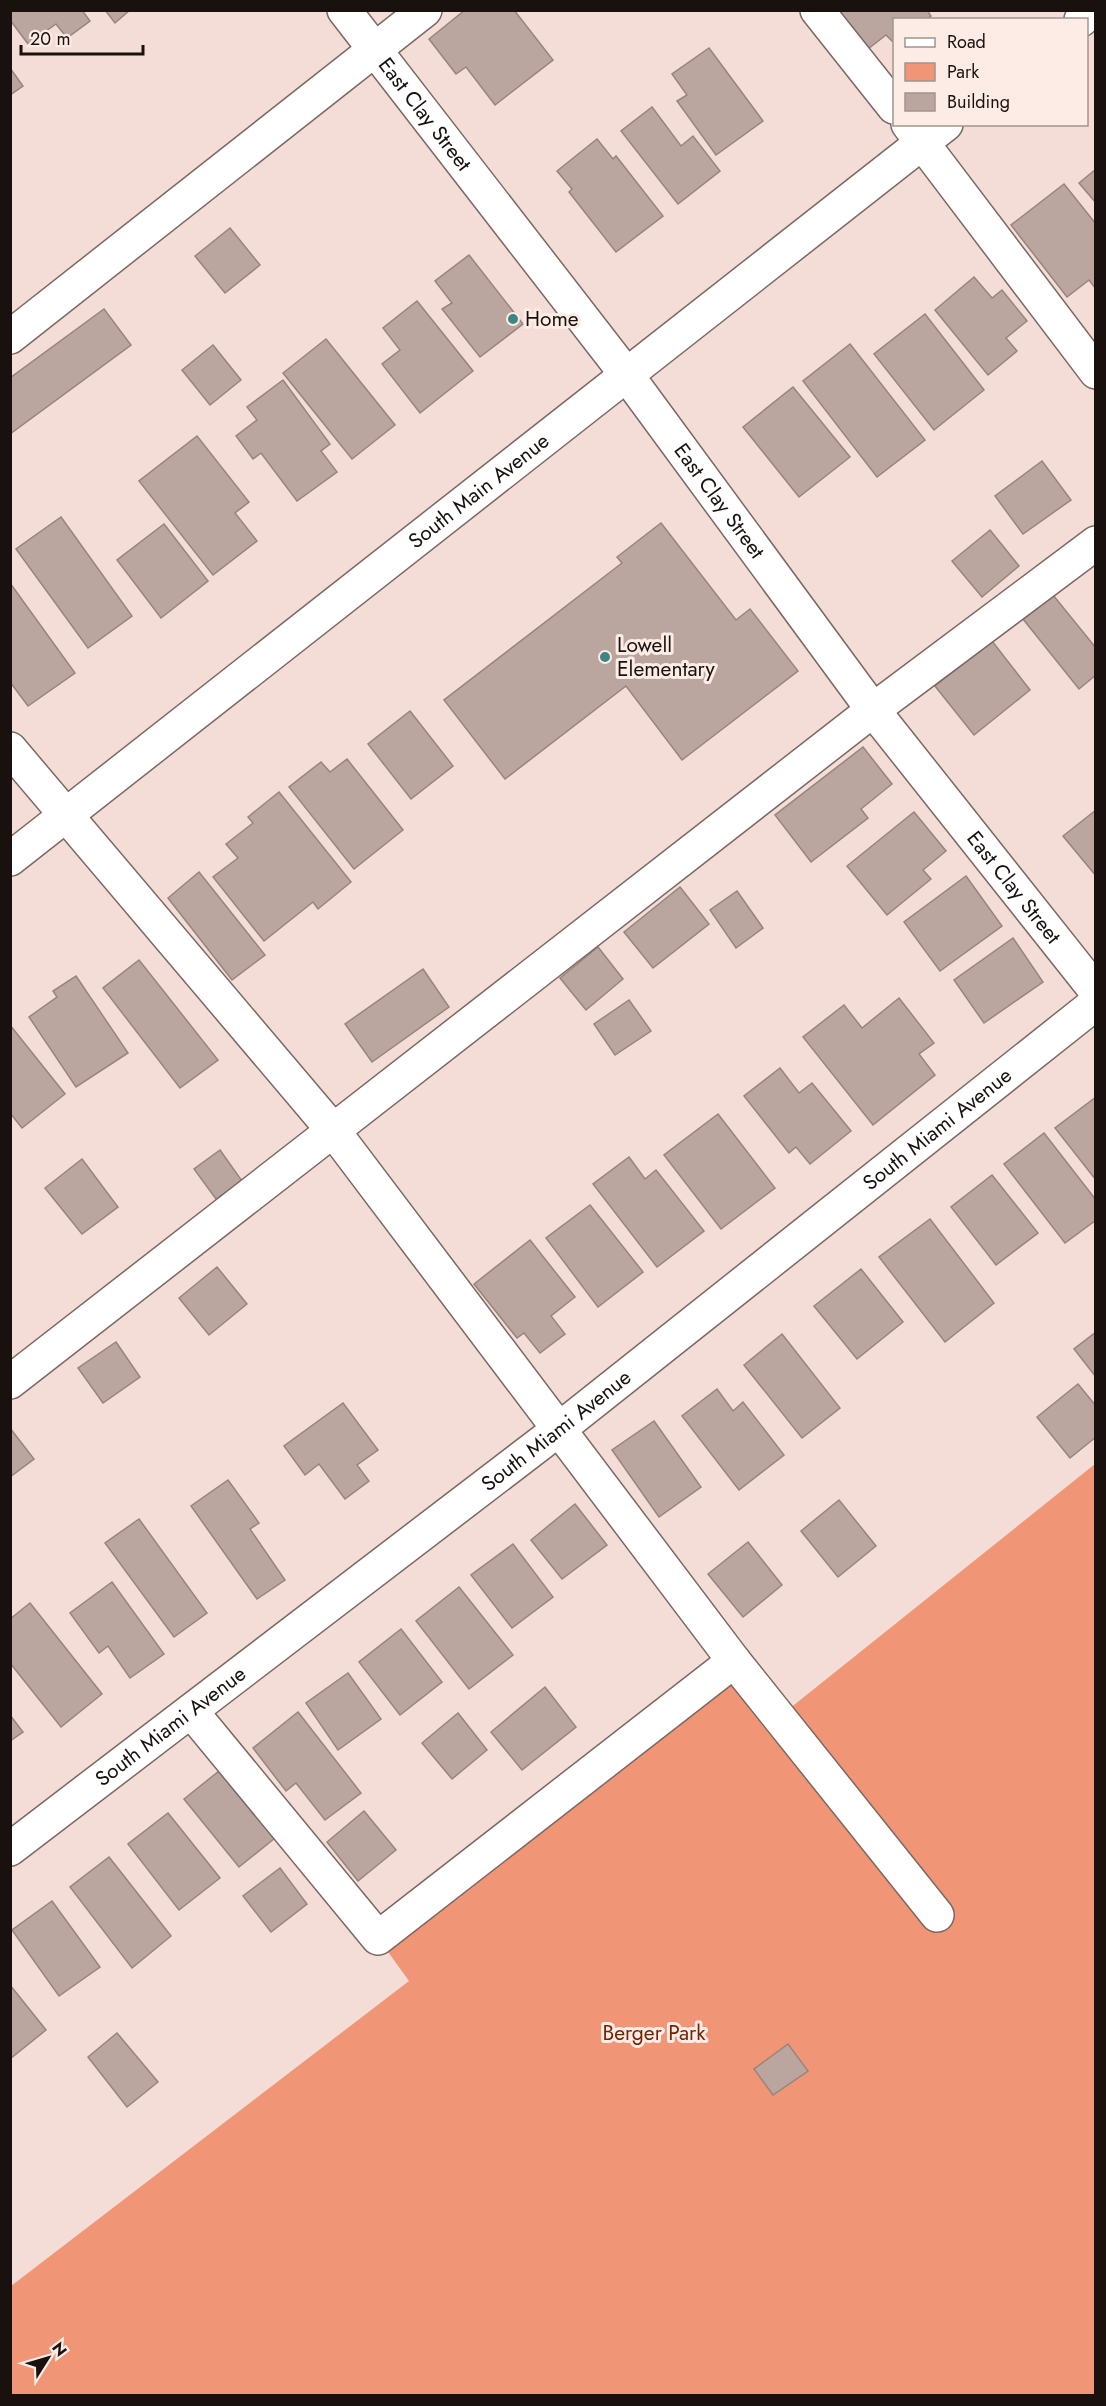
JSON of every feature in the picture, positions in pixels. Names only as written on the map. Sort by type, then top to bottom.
[{"type":"street","name":"East Clay Street","points":[[344,10],[626,374],[873,710],[1095,991]]},
{"type":"street","points":[[10,337],[425,10]]},
{"type":"street","points":[[817,10],[893,106]]},
{"type":"street","points":[[926,130],[1095,372]]},
{"type":"street","name":"South Main Avenue","points":[[10,859],[626,374],[926,130]]},
{"type":"street","points":[[10,1383],[873,710],[1095,543]]},
{"type":"street","points":[[10,749],[333,1130],[734,1661],[937,1916]]},
{"type":"street","name":"South Miami Avenue","points":[[10,1849],[558,1430],[1095,1003]]},
{"type":"street","points":[[191,1711],[378,1938],[734,1661]]},
{"type":"green space","name":"Berger Park","points":[[1095,1464],[1095,2395],[11,2396],[11,2286],[409,1981],[378,1938],[734,1661],[779,1717]]},
{"type":"building","points":[[10,10],[82,10],[90,21],[67,38],[56,24],[28,44],[10,20]]},
{"type":"building","points":[[105,10],[130,10],[115,23]]},
{"type":"building","points":[[465,10],[514,10],[553,60],[495,105],[466,67],[456,74],[429,39]]},
{"type":"building","points":[[837,10],[927,10],[931,16],[928,18],[893,18],[893,42],[886,35],[868,49]]},
{"type":"building","points":[[709,48],[763,121],[716,155],[677,101],[687,95],[672,74]]},
{"type":"building","points":[[10,68],[23,86],[10,95]]},
{"type":"building","points":[[652,107],[681,146],[693,136],[720,171],[678,204],[621,131]]},
{"type":"building","points":[[597,139],[613,159],[616,156],[663,216],[616,252],[569,192],[572,189],[557,171]]},
{"type":"building","points":[[1096,169],[1096,203],[1079,183]]},
{"type":"building","points":[[1064,184],[1096,224],[1096,289],[1089,280],[1067,297],[1011,225]]},
{"type":"building","points":[[230,228],[260,265],[225,293],[195,256]]},
{"type":"building","points":[[469,255],[523,324],[480,357],[442,309],[452,303],[435,281]]},
{"type":"building","points":[[974,277],[992,298],[1002,290],[1027,321],[1006,338],[1017,351],[988,375],[935,310]]},
{"type":"building","points":[[417,301],[473,371],[420,413],[382,364],[400,350],[383,328]]},
{"type":"building","points":[[104,309],[131,345],[10,434],[10,378]]},
{"type":"building","points":[[925,314],[984,390],[934,430],[874,354]]},
{"type":"building","points":[[326,339],[395,425],[352,459],[283,373]]},
{"type":"building","points":[[850,344],[925,440],[877,477],[803,381]]},
{"type":"building","points":[[213,345],[241,380],[210,405],[182,370]]},
{"type":"building","points":[[283,380],[330,444],[321,451],[337,472],[297,501],[261,453],[253,459],[236,436],[257,420],[247,407]]},
{"type":"building","points":[[793,387],[850,457],[799,497],[743,427]]},
{"type":"building","points":[[197,436],[249,502],[235,513],[257,541],[213,575],[139,481]]},
{"type":"building","points":[[1042,461],[1071,500],[1023,534],[995,496]]},
{"type":"building","points":[[61,517],[132,616],[88,648],[16,549]]},
{"type":"building","points":[[661,523],[736,620],[750,609],[798,671],[682,760],[626,686],[505,779],[444,700],[622,563],[617,557]]},
{"type":"building","points":[[164,524],[208,581],[161,618],[117,560]]},
{"type":"building","points":[[990,530],[1019,566],[982,597],[952,561]]},
{"type":"building","points":[[10,583],[75,673],[28,706],[10,682]]},
{"type":"building","points":[[1053,595],[1096,648],[1096,675],[1079,689],[1023,619]]},
{"type":"building","points":[[992,641],[1030,690],[974,735],[935,686]]},
{"type":"building","points":[[410,711],[453,766],[411,799],[368,744]]},
{"type":"building","points":[[863,747],[892,784],[861,809],[868,818],[811,862],[775,815]]},
{"type":"building","points":[[347,759],[403,830],[354,869],[289,787],[321,762],[330,772]]},
{"type":"building","points":[[279,792],[351,882],[318,909],[313,902],[264,941],[213,877],[238,858],[226,844],[253,823],[248,817]]},
{"type":"building","points":[[1096,810],[1096,876],[1063,836]]},
{"type":"building","points":[[914,812],[946,851],[923,870],[931,879],[887,915],[847,866]]},
{"type":"building","points":[[199,872],[265,955],[232,980],[168,898]]},
{"type":"building","points":[[966,876],[1002,926],[940,971],[904,922]]},
{"type":"building","points":[[680,887],[709,924],[653,968],[624,932]]},
{"type":"building","points":[[737,891],[763,928],[736,948],[710,910]]},
{"type":"building","points":[[1013,938],[1043,982],[984,1023],[954,980]]},
{"type":"building","points":[[598,947],[623,979],[586,1010],[560,978]]},
{"type":"building","points":[[139,960],[218,1060],[180,1088],[103,988]]},
{"type":"building","points":[[423,969],[449,1007],[372,1062],[345,1024]]},
{"type":"building","points":[[76,976],[128,1053],[76,1087],[29,1017],[57,997],[53,991]]},
{"type":"building","points":[[899,998],[934,1043],[919,1054],[935,1075],[873,1125],[803,1037],[844,1005],[862,1028]]},
{"type":"building","points":[[629,1000],[651,1031],[615,1055],[594,1024]]},
{"type":"building","points":[[10,1025],[65,1094],[22,1128],[10,1113]]},
{"type":"building","points":[[780,1068],[799,1093],[812,1083],[851,1131],[810,1164],[796,1147],[789,1153],[744,1096]]},
{"type":"building","points":[[1096,1097],[1096,1180],[1055,1128]]},
{"type":"building","points":[[718,1114],[775,1188],[721,1229],[664,1155]]},
{"type":"building","points":[[1044,1133],[1096,1200],[1096,1220],[1065,1243],[1004,1164]]},
{"type":"building","points":[[220,1150],[242,1181],[216,1199],[194,1169]]},
{"type":"building","points":[[629,1157],[645,1179],[656,1170],[704,1231],[657,1267],[593,1184]]},
{"type":"building","points":[[82,1159],[118,1207],[82,1234],[45,1188]]},
{"type":"building","points":[[992,1175],[1038,1233],[996,1265],[951,1207]]},
{"type":"building","points":[[590,1205],[643,1272],[598,1307],[546,1238]]},
{"type":"building","points":[[930,1219],[994,1303],[945,1342],[879,1257]]},
{"type":"building","points":[[530,1240],[575,1297],[551,1316],[565,1334],[540,1353],[524,1333],[517,1338],[474,1284]]},
{"type":"building","points":[[217,1267],[247,1304],[209,1335],[179,1298]]},
{"type":"building","points":[[861,1269],[903,1322],[857,1359],[814,1306]]},
{"type":"building","points":[[1096,1332],[1096,1377],[1074,1349]]},
{"type":"building","points":[[782,1334],[840,1408],[802,1438],[744,1365]]},
{"type":"building","points":[[116,1342],[140,1377],[103,1403],[78,1368]]},
{"type":"building","points":[[1078,1384],[1096,1406],[1096,1437],[1070,1458],[1037,1417]]},
{"type":"building","points":[[717,1389],[733,1411],[743,1402],[784,1455],[739,1490],[682,1416]]},
{"type":"building","points":[[343,1403],[378,1450],[357,1465],[369,1481],[345,1499],[319,1464],[305,1475],[284,1446]]},
{"type":"building","points":[[654,1421],[701,1487],[659,1517],[612,1450]]},
{"type":"building","points":[[10,1428],[34,1459],[10,1477]]},
{"type":"building","points":[[228,1480],[259,1523],[250,1529],[285,1580],[257,1599],[191,1506]]},
{"type":"building","points":[[839,1500],[876,1546],[838,1577],[801,1531]]},
{"type":"building","points":[[575,1504],[607,1545],[562,1579],[531,1540]]},
{"type":"building","points":[[139,1519],[207,1613],[174,1637],[105,1543]]},
{"type":"building","points":[[748,1542],[782,1585],[743,1617],[708,1574]]},
{"type":"building","points":[[513,1544],[553,1597],[512,1628],[471,1575]]},
{"type":"building","points":[[112,1582],[164,1654],[130,1678],[108,1646],[99,1653],[70,1613]]},
{"type":"building","points":[[459,1587],[513,1655],[469,1689],[416,1621]]},
{"type":"building","points":[[30,1603],[102,1694],[61,1727],[10,1663],[10,1619]]},
{"type":"building","points":[[401,1629],[442,1682],[400,1715],[359,1662]]},
{"type":"building","points":[[348,1673],[381,1719],[338,1750],[306,1703]]},
{"type":"building","points":[[545,1687],[576,1727],[522,1770],[491,1732]]},
{"type":"building","points":[[298,1712],[361,1793],[325,1820],[296,1783],[286,1791],[253,1748]]},
{"type":"building","points":[[458,1713],[487,1750],[452,1779],[422,1743]]},
{"type":"building","points":[[10,1715],[23,1732],[10,1741]]},
{"type":"building","points":[[224,1767],[280,1834],[239,1867],[184,1799]]},
{"type":"building","points":[[364,1811],[396,1850],[358,1881],[327,1842]]},
{"type":"building","points":[[168,1813],[220,1878],[179,1910],[128,1844]]},
{"type":"building","points":[[109,1857],[171,1936],[132,1968],[70,1887]]},
{"type":"building","points":[[280,1868],[307,1904],[271,1932],[243,1896]]},
{"type":"building","points":[[52,1901],[100,1967],[59,1996],[12,1930]]},
{"type":"building","points":[[10,1985],[46,2030],[10,2059]]},
{"type":"building","points":[[117,2033],[158,2082],[127,2107],[88,2057]]},
{"type":"building","points":[[788,2044],[808,2071],[773,2095],[754,2069]]},
{"type":"place","name":"Home","points":[[513,319]]},
{"type":"place","name":"Lowell Elementary","points":[[605,657]]}]
